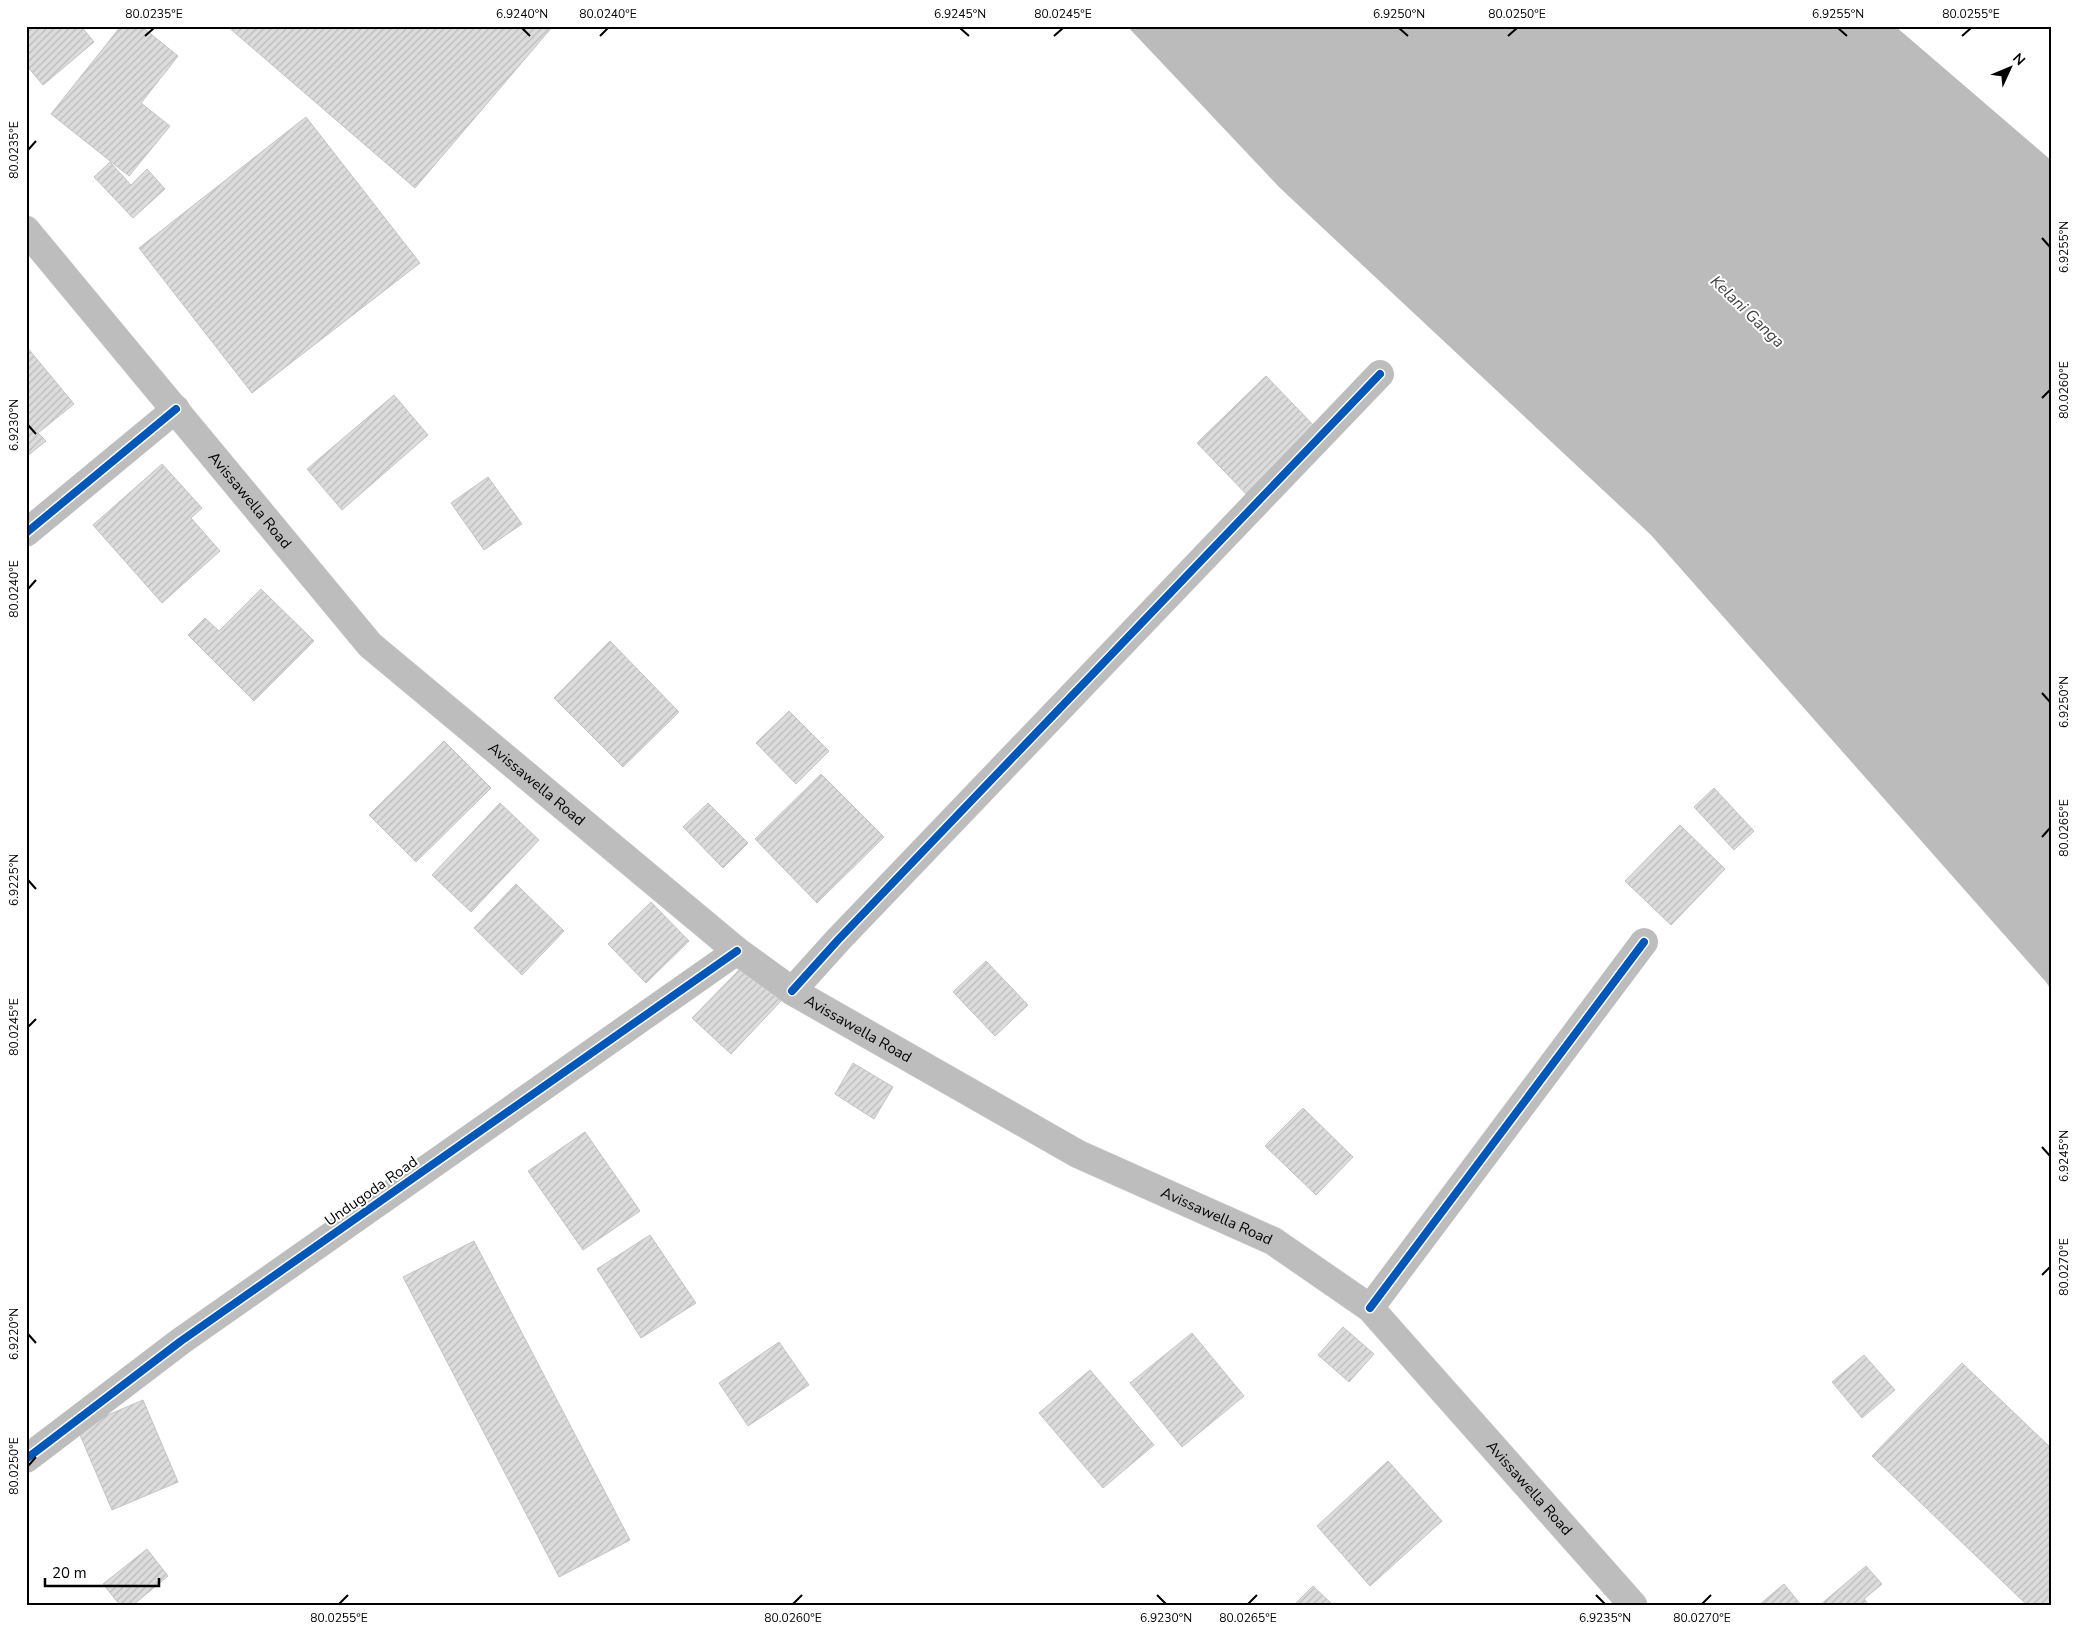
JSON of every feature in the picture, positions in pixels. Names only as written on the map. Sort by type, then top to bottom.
[{"type":"street","name":"Avissawella Road","points":[[26,230],[176,408],[370,645],[737,951],[792,991],[1078,1154],[1273,1241],[1370,1308],[1633,1605]]},
{"type":"street","points":[[792,991],[838,940],[1380,374]]},
{"type":"street","points":[[26,533],[176,408]]},
{"type":"street","points":[[1370,1308],[1644,942]]},
{"type":"street","name":"Undugoda Road","points":[[26,1459],[181,1341],[737,951]]},
{"type":"water","name":"Kelani Ganga","points":[[1127,26],[1895,26],[2052,161],[2052,991],[1651,535],[1280,188]]},
{"type":"building","points":[[26,26],[81,26],[94,42],[43,85],[26,65]]},
{"type":"building","points":[[121,26],[141,26],[178,56],[141,103],[170,126],[129,176],[51,114]]},
{"type":"building","points":[[227,26],[553,26],[415,188]]},
{"type":"building","points":[[306,117],[420,263],[252,393],[139,248]]},
{"type":"building","points":[[110,162],[131,185],[147,169],[165,189],[133,218],[94,177]]},
{"type":"building","points":[[26,346],[74,404],[38,433],[46,441],[26,457]]},
{"type":"building","points":[[1266,376],[1320,432],[1251,499],[1197,443]]},
{"type":"building","points":[[394,395],[428,435],[342,510],[307,469]]},
{"type":"building","points":[[162,464],[202,508],[191,518],[220,551],[162,603],[93,525]]},
{"type":"building","points":[[488,477],[522,524],[484,550],[451,503]]},
{"type":"building","points":[[261,589],[314,641],[254,701],[188,635],[205,618],[219,631]]},
{"type":"building","points":[[610,641],[679,712],[623,767],[554,698]]},
{"type":"building","points":[[789,711],[829,751],[796,784],[756,743]]},
{"type":"building","points":[[444,741],[491,788],[416,862],[369,815]]},
{"type":"building","points":[[821,774],[884,837],[817,903],[755,839]]},
{"type":"building","points":[[1714,788],[1754,831],[1734,850],[1694,807]]},
{"type":"building","points":[[500,803],[539,840],[471,912],[432,875]]},
{"type":"building","points":[[708,803],[748,843],[723,868],[683,827]]},
{"type":"building","points":[[1680,825],[1725,869],[1671,925],[1625,881]]},
{"type":"building","points":[[516,884],[564,931],[522,975],[474,928]]},
{"type":"building","points":[[651,902],[689,941],[646,983],[608,944]]},
{"type":"building","points":[[986,961],[1028,1005],[995,1036],[953,992]]},
{"type":"building","points":[[744,965],[781,1001],[731,1054],[692,1018]]},
{"type":"building","points":[[853,1063],[893,1087],[874,1119],[835,1094]]},
{"type":"building","points":[[1303,1108],[1353,1157],[1316,1195],[1265,1146]]},
{"type":"building","points":[[585,1132],[640,1211],[583,1250],[528,1171]]},
{"type":"building","points":[[650,1235],[696,1303],[641,1338],[597,1269]]},
{"type":"building","points":[[474,1241],[630,1540],[559,1577],[403,1277]]},
{"type":"building","points":[[1343,1327],[1374,1354],[1349,1382],[1318,1355]]},
{"type":"building","points":[[1192,1333],[1244,1396],[1182,1447],[1130,1383]]},
{"type":"building","points":[[779,1342],[809,1385],[748,1426],[719,1383]]},
{"type":"building","points":[[1864,1355],[1895,1390],[1862,1418],[1832,1382]]},
{"type":"building","points":[[1962,1363],[2052,1449],[2052,1605],[2027,1605],[1872,1456]]},
{"type":"building","points":[[1090,1370],[1154,1445],[1103,1488],[1039,1413]]},
{"type":"building","points":[[143,1400],[178,1482],[112,1510],[77,1428]]},
{"type":"building","points":[[1388,1461],[1442,1521],[1370,1586],[1317,1526]]},
{"type":"building","points":[[147,1549],[168,1576],[133,1605],[120,1605],[103,1584]]},
{"type":"building","points":[[1866,1566],[1882,1584],[1864,1599],[1869,1605],[1820,1605]]},
{"type":"building","points":[[1784,1584],[1801,1605],[1759,1605]]},
{"type":"building","points":[[1313,1586],[1333,1605],[1294,1605]]},
{"type":"cycle path","points":[[792,991],[838,940],[1380,374]]},
{"type":"cycle path","points":[[26,533],[176,409]]},
{"type":"cycle path","points":[[1370,1308],[1644,942]]},
{"type":"cycle path","points":[[26,1459],[181,1341],[737,951]]}]
